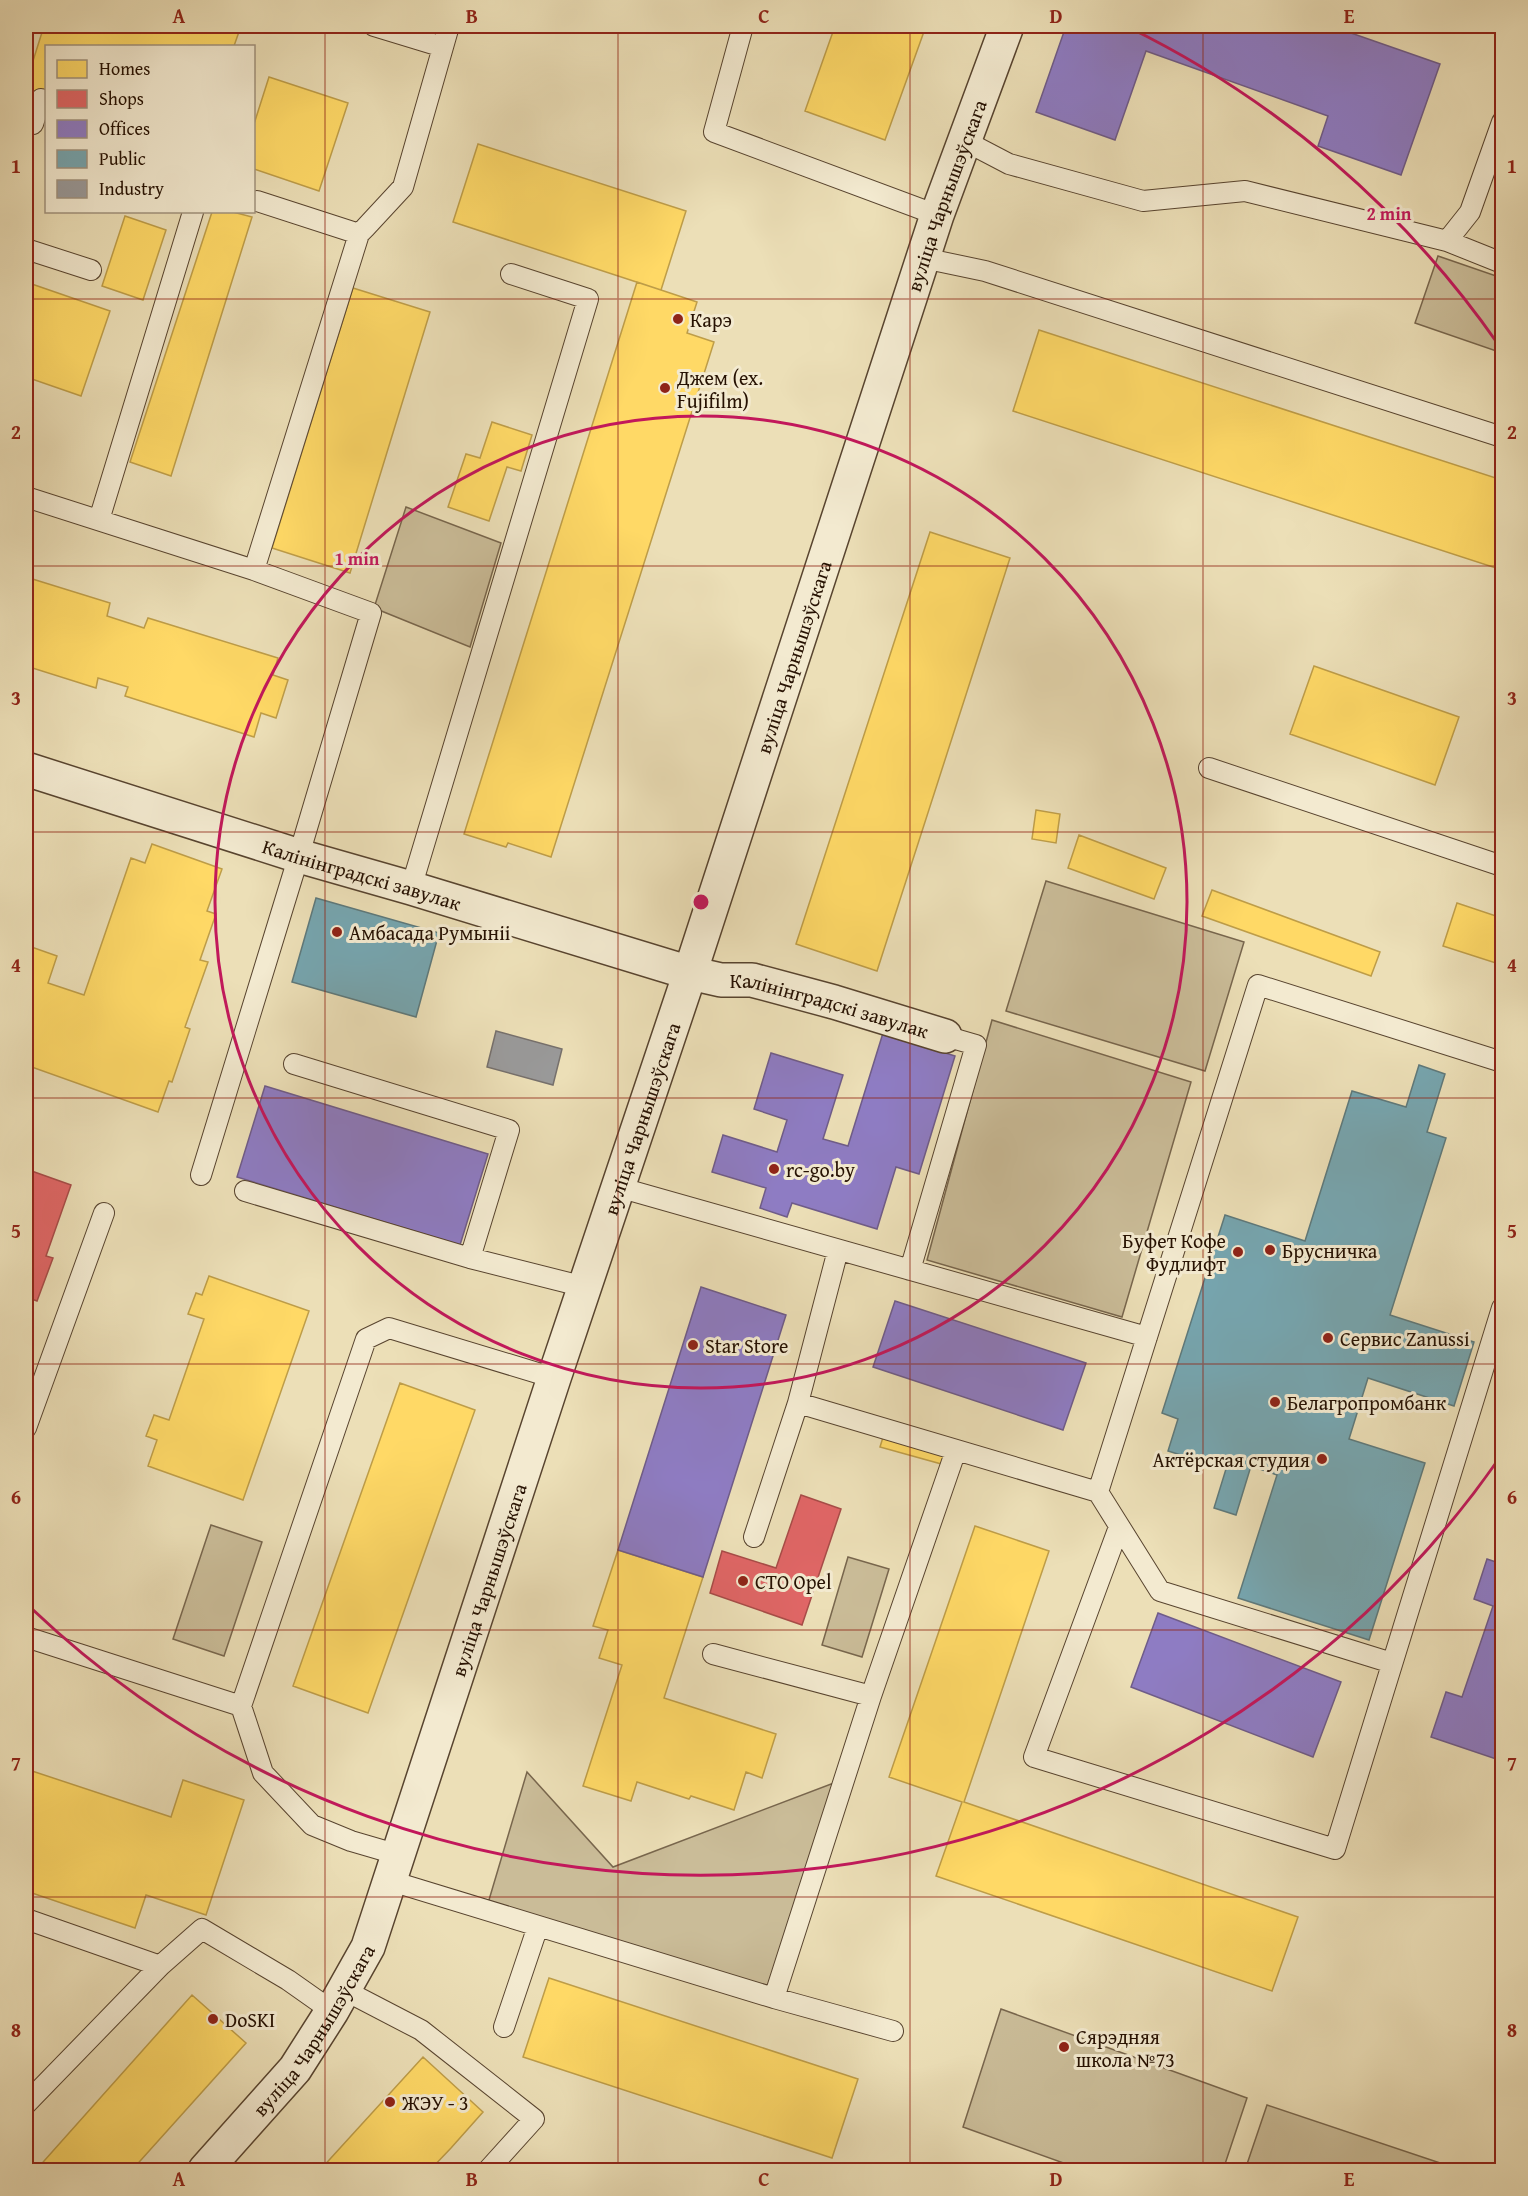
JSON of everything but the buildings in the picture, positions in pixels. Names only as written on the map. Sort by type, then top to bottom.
[{"type":"street","name":"вуліца Чарнышэўскага","points":[[205,2170],[295,2069],[338,2001],[368,1947],[554,1378],[690,973],[937,214],[1007,26]]},
{"type":"street","name":"Калінінградскі завулак","points":[[26,769],[299,856],[690,973],[721,980],[752,980],[945,1036]]},
{"type":"lane","points":[[374,26],[443,47]]},
{"type":"lane","points":[[254,570],[358,234],[403,187],[449,26]]},
{"type":"lane","points":[[743,26],[714,132],[937,214]]},
{"type":"lane","points":[[26,122],[33,124],[41,99]]},
{"type":"lane","points":[[1447,240],[1470,212],[1503,122]]},
{"type":"lane","points":[[965,141],[1009,164],[1143,201],[1245,191],[1447,240],[1503,263]]},
{"type":"lane","points":[[257,201],[358,234]]},
{"type":"lane","points":[[99,520],[193,213]]},
{"type":"lane","points":[[26,249],[91,270]]},
{"type":"lane","points":[[923,258],[985,271],[1503,437]]},
{"type":"lane","points":[[411,888],[588,299],[512,274]]},
{"type":"lane","points":[[26,497],[254,570],[371,613],[201,1175]]},
{"type":"lane","points":[[1209,768],[1503,866]]},
{"type":"lane","points":[[1098,1492],[1258,985],[1503,1062]]},
{"type":"lane","points":[[910,1270],[976,1045],[945,1036]]},
{"type":"lane","points":[[294,1064],[509,1130],[470,1258]]},
{"type":"lane","points":[[618,1187],[1147,1337]]},
{"type":"lane","points":[[245,1191],[470,1258],[585,1287]]},
{"type":"lane","points":[[26,1428],[104,1213]]},
{"type":"lane","points":[[754,1537],[798,1403],[838,1250]]},
{"type":"lane","points":[[1119,1527],[1034,1757],[1335,1849],[1392,1663],[1495,1360],[1503,1308]]},
{"type":"lane","points":[[554,1378],[389,1328],[366,1339],[241,1706],[262,1773],[312,1825],[351,1841],[395,1868],[538,1926],[774,1998],[893,2031]]},
{"type":"lane","points":[[798,1403],[1098,1492],[1160,1591],[1392,1663]]},
{"type":"lane","points":[[774,1998],[871,1696],[956,1450]]},
{"type":"lane","points":[[26,1637],[241,1706]]},
{"type":"lane","points":[[713,1654],[871,1696]]},
{"type":"lane","points":[[26,1919],[160,1966]]},
{"type":"lane","points":[[504,2026],[538,1926]]},
{"type":"lane","points":[[26,2104],[160,1966],[202,1929],[288,1980],[338,2001],[421,2030],[534,2119],[488,2170]]},
{"type":"shaded area","points":[[1438,256],[1502,278],[1502,353],[1415,323]]},
{"type":"shaded area","points":[[406,507],[501,543],[470,647],[374,608]]},
{"type":"shaded area","points":[[1046,881],[1244,942],[1205,1071],[1006,1011]]},
{"type":"shaded area","points":[[992,1020],[1191,1082],[1122,1317],[927,1260]]},
{"type":"shaded area","points":[[211,1525],[262,1542],[224,1656],[173,1639]]},
{"type":"shaded area","points":[[848,1557],[889,1569],[862,1657],[822,1645]]},
{"type":"shaded area","points":[[527,1772],[613,1867],[839,1781],[776,1991],[486,1910]]},
{"type":"shaded area","points":[[1001,2009],[1247,2098],[1223,2170],[1083,2170],[963,2127]]},
{"type":"shaded area","points":[[1267,2105],[1461,2170],[1245,2170]]},
{"type":"place","name":"Карэ","points":[[678,319]]},
{"type":"place","name":"Джем (ex. Fujifilm)","points":[[665,388]]},
{"type":"place","name":"Амбасада Румыніі","points":[[337,932]]},
{"type":"place","name":"rc-go.by","points":[[774,1169]]},
{"type":"place","name":"Брусничка","points":[[1270,1250]]},
{"type":"place","name":"Буфет Кофе Фудлифт","points":[[1238,1252]]},
{"type":"place","name":"Сервис Zanussi","points":[[1328,1338]]},
{"type":"place","name":"Star Store","points":[[693,1345]]},
{"type":"place","name":"Белагропромбанк","points":[[1275,1402]]},
{"type":"place","name":"Актёрская студия","points":[[1322,1459]]},
{"type":"place","name":"СТО Opel","points":[[743,1581]]},
{"type":"place","name":"DoSKI","points":[[213,2019]]},
{"type":"place","name":"Сярэдняя школа №73","points":[[1064,2047]]},
{"type":"place","name":"ЖЭУ - 3","points":[[390,2102]]}]
